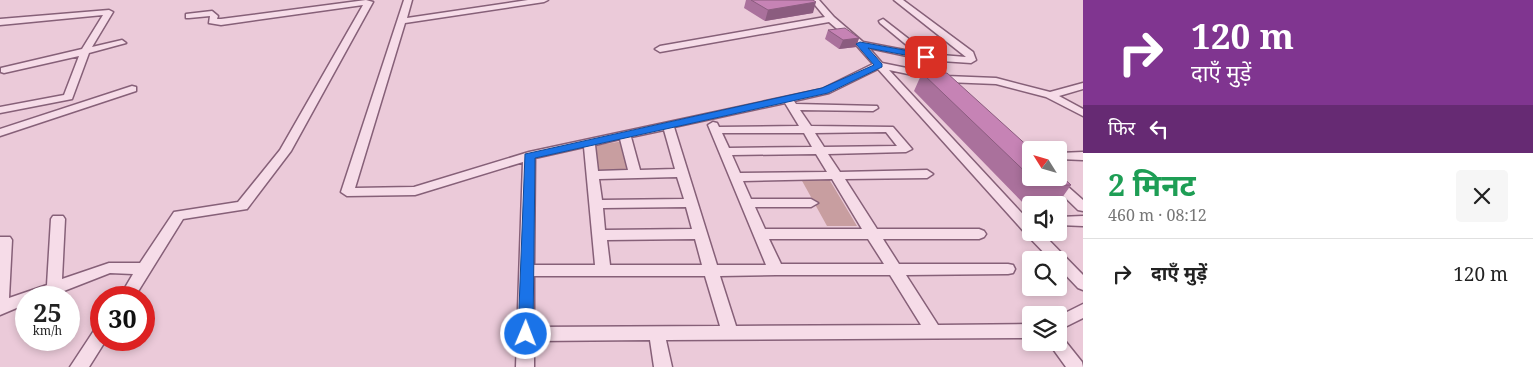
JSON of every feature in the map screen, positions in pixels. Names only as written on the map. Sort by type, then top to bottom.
[{"type":"street","points":[[408,0],[347,192],[415,191],[529,156],[709,116],[791,103],[825,91],[879,65],[946,79],[996,81],[1050,95],[1083,113]]},
{"type":"street","points":[[400,21],[544,0]]},
{"type":"street","points":[[815,0],[831,19],[860,44],[1022,217]]},
{"type":"street","points":[[860,44],[926,57],[971,60],[970,54],[956,42],[898,0]]},
{"type":"street","points":[[134,286],[179,215],[242,206],[285,151],[369,2],[221,22],[212,21],[214,16],[212,13],[188,16]]},
{"type":"street","points":[[0,22],[109,12],[85,52],[68,98],[0,110]]},
{"type":"street","points":[[660,49],[831,19]]},
{"type":"street","points":[[883,20],[926,57]]},
{"type":"street","points":[[4,70],[122,44]]},
{"type":"street","points":[[946,79],[960,91]]},
{"type":"street","points":[[1050,95],[1083,86]]},
{"type":"street","points":[[0,133],[42,118],[101,102],[132,89]]},
{"type":"street","points":[[825,91],[837,108]]},
{"type":"street","points":[[42,118],[54,100]]},
{"type":"street","points":[[791,103],[837,108],[873,108]]},
{"type":"street","points":[[791,103],[934,332]]},
{"type":"street","points":[[709,116],[776,270]]},
{"type":"street","points":[[668,125],[730,333]]},
{"type":"street","points":[[715,130],[889,129],[906,149],[725,152]]},
{"type":"street","points":[[625,135],[635,174]]},
{"type":"street","points":[[589,143],[603,270]]},
{"type":"street","points":[[525,367],[529,156]]},
{"type":"street","points":[[1068,156],[1083,156]]},
{"type":"street","points":[[592,175],[682,173]]},
{"type":"street","points":[[736,177],[927,174]]},
{"type":"street","points":[[1060,186],[1083,207]]},
{"type":"street","points":[[596,204],[691,203]]},
{"type":"street","points":[[747,203],[811,203]]},
{"type":"street","points":[[54,286],[58,218]]},
{"type":"street","points":[[1067,221],[1083,221]]},
{"type":"street","points":[[599,236],[700,234]]},
{"type":"street","points":[[760,234],[979,234]]},
{"type":"street","points":[[5,240],[0,308],[15,302]]},
{"type":"street","points":[[1041,241],[1083,284]]},
{"type":"street","points":[[60,286],[109,268],[145,269]]},
{"type":"street","points":[[527,270],[1008,269]]},
{"type":"street","points":[[1067,319],[1083,310]]},
{"type":"street","points":[[526,334],[1022,331]]},
{"type":"street","points":[[657,333],[663,367]]},
{"type":"street","points":[[79,367],[90,350]]},
{"type":"street","points":[[1063,351],[1076,367]]},
{"type":"shaded area","points":[[623,141],[629,170],[595,171],[594,146]]},
{"type":"shaded area","points":[[801,179],[829,179],[857,226],[827,226]]},
{"type":"building","points":[[751,0],[813,0],[816,2],[768,10]]},
{"type":"building","points":[[845,28],[859,38],[843,40],[828,30]]},
{"type":"building","points":[[922,73],[947,73],[1022,141],[1022,168]]},
{"type":"route","points":[[526,334],[529,156],[825,91],[879,65],[860,44],[926,57]]}]
